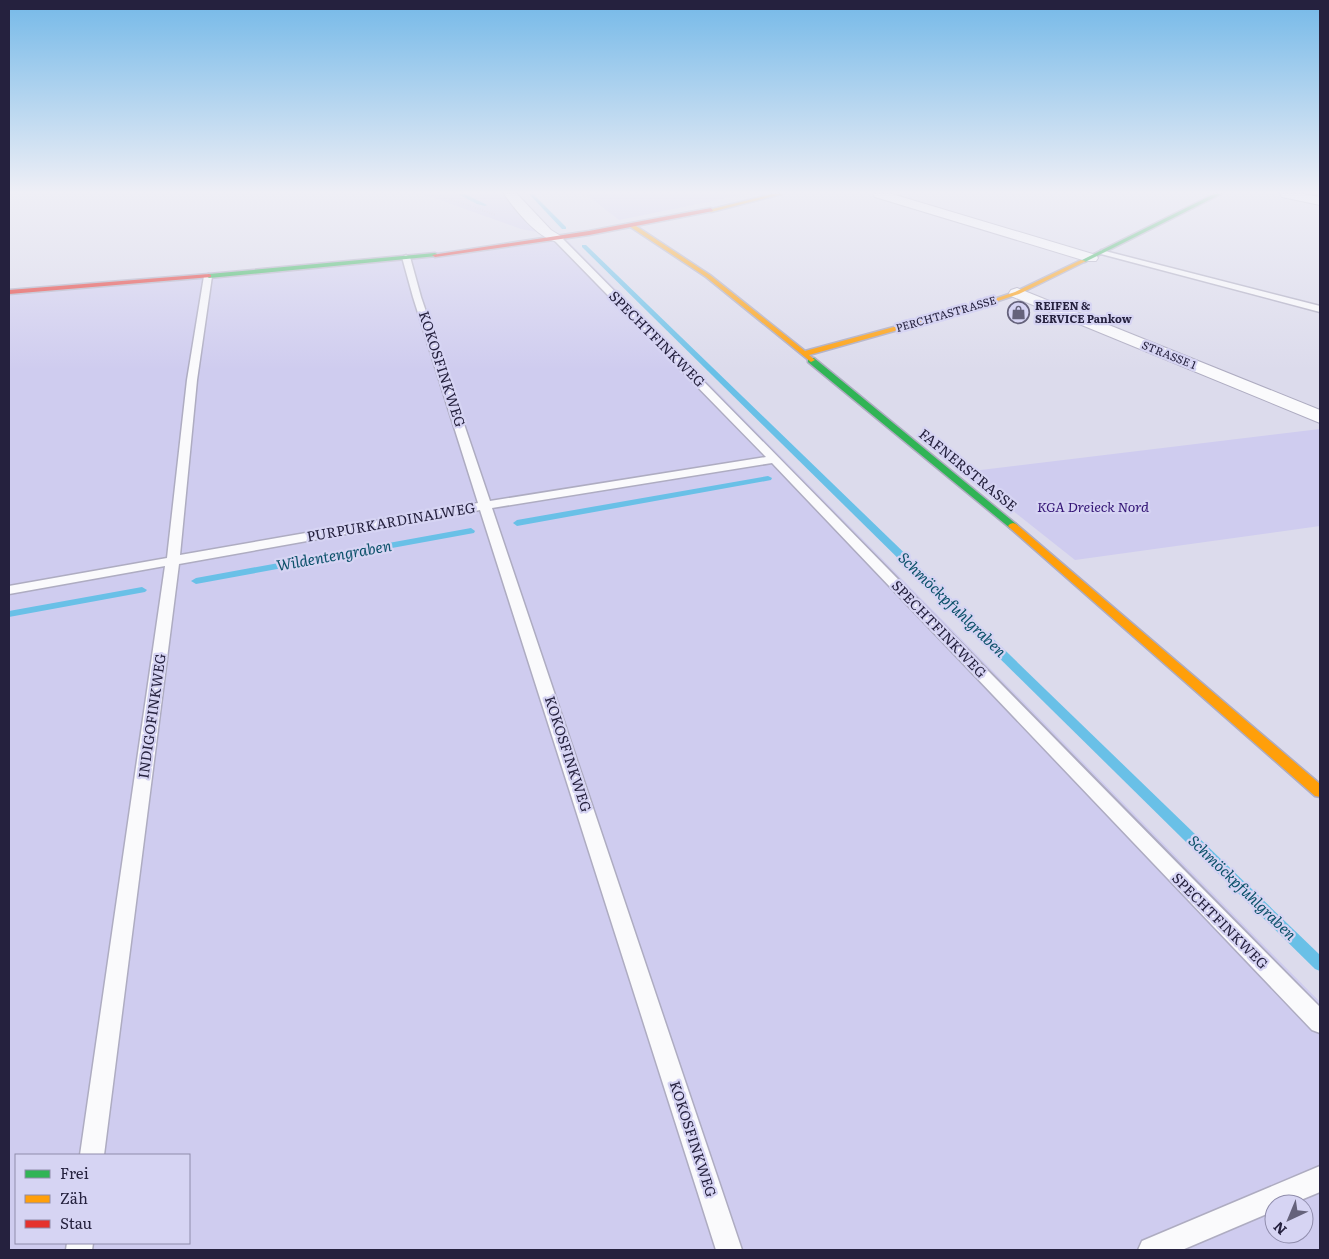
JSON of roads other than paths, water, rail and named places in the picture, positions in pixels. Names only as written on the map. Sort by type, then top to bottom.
[{"type":"street","points":[[9,292],[208,276],[440,253]]},
{"type":"street","name":"FAFNERSTRASSE","points":[[672,253],[708,276],[1060,565],[1320,792]]},
{"type":"street","points":[[1074,253],[1091,258]]},
{"type":"street","name":"PERCHTASTRASSE","points":[[804,354],[981,305],[1017,293],[1102,253]]},
{"type":"street","name":"STRASSE 1","points":[[1017,293],[1320,417]]},
{"type":"lane","name":"SPECHTFINKWEG","points":[[571,253],[775,459],[1166,866],[1320,1022]]},
{"type":"lane","points":[[1107,253],[1320,309]]},
{"type":"lane","name":"KOKOSFINKWEG","points":[[406,257],[417,297],[487,505],[729,1250]]},
{"type":"lane","name":"INDIGOFINKWEG","points":[[92,1154],[173,561],[192,380],[208,276]]},
{"type":"lane","name":"PURPURKARDINALWEG","points":[[9,590],[487,505],[775,459]]},
{"type":"lane","points":[[1151,1250],[1320,1179]]},
{"type":"waterway","name":"Schmöckpfuhlgraben","points":[[591,253],[1320,964]]},
{"type":"waterway","name":"Wildentengraben","points":[[517,523],[768,478]]},
{"type":"waterway","name":"Wildentengraben","points":[[196,581],[471,531]]},
{"type":"waterway","name":"Wildentengraben","points":[[9,614],[142,590]]},
{"type":"place","name":"REIFEN & SERVICE Pankow","points":[[1019,312]]},
{"type":"park label","name":"KGA Dreieck Nord","points":[[1093,507]]}]
